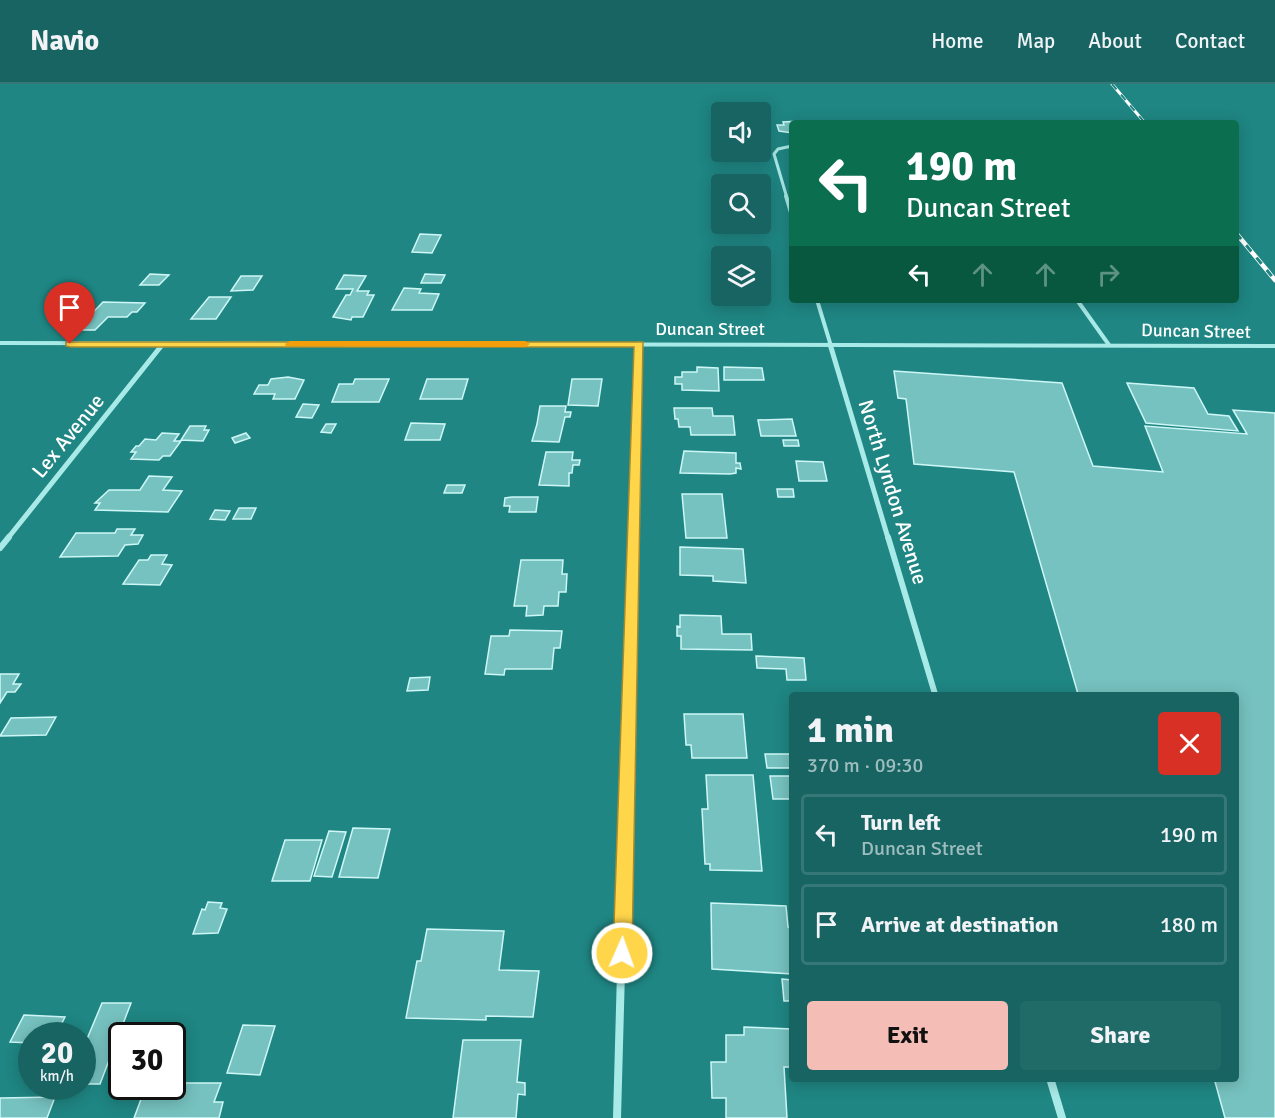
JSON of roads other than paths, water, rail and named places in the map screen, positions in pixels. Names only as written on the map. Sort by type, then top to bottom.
[{"type":"street","points":[[789,147],[778,149],[774,154],[789,206]]},
{"type":"street","name":"North Lyndon Avenue","points":[[818,303],[934,692]]},
{"type":"street","points":[[1079,303],[1109,345]]},
{"type":"street","name":"Duncan Street","points":[[0,343],[1275,346]]},
{"type":"street","points":[[617,1118],[639,344]]},
{"type":"street","name":"Lex Avenue","points":[[0,548],[162,345]]},
{"type":"street","points":[[1051,1082],[1062,1118]]},
{"type":"railway","points":[[1112,84],[1142,120]]},
{"type":"railway","points":[[1239,237],[1275,280]]}]
